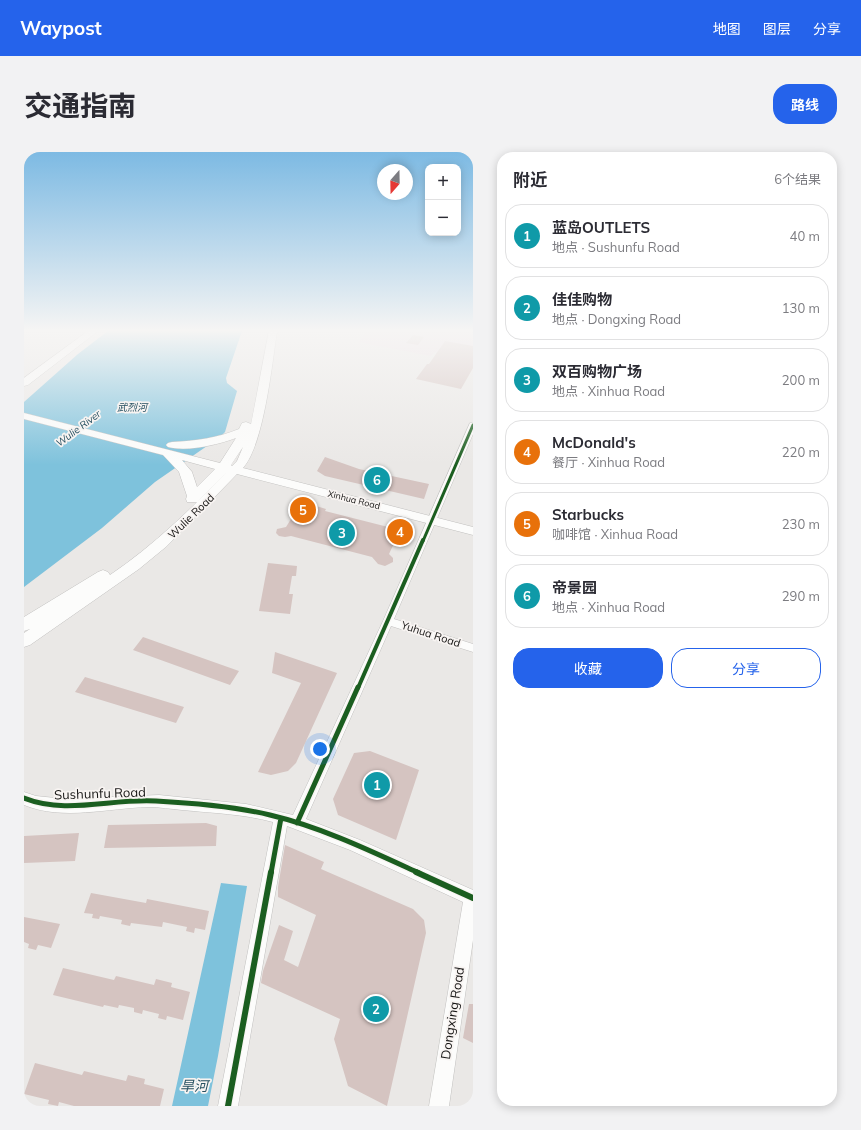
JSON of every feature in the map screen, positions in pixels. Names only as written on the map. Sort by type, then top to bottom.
[{"type":"main road","points":[[24,383],[34,376]]},
{"type":"main road","name":"Wulie Road","points":[[24,625],[124,561],[151,540],[194,497],[232,465],[244,431],[256,376]]},
{"type":"main road","name":"Wulie Road","points":[[24,642],[134,566],[162,543],[232,465],[255,429],[265,376]]},
{"type":"main road","points":[[24,407],[168,448],[186,472],[194,497]]},
{"type":"main road","points":[[24,416],[168,448],[215,442],[244,431]]},
{"type":"main road","name":"Xinhua Road","points":[[168,448],[434,516],[473,531]]},
{"type":"main road","name":"Xinhua Road","points":[[434,516],[473,520]]},
{"type":"street","points":[[297,823],[388,621],[473,425]]},
{"type":"street","name":"Yuhua Road","points":[[388,621],[473,648]]},
{"type":"street","name":"Sushunfu Road","points":[[24,798],[36,803],[90,806],[144,800],[234,809],[281,818],[327,834],[472,898]]},
{"type":"street","points":[[228,1106],[281,818]]},
{"type":"street","name":"Dongxing Road","points":[[439,1106],[440,1092],[472,898]]},
{"type":"water","name":"武烈河","points":[[54,376],[227,376],[227,383],[237,391],[225,432],[220,437],[155,482],[102,528],[24,587],[24,402]]},
{"type":"water","name":"旱河","points":[[221,883],[247,886],[208,1106],[172,1106]]},
{"type":"building","points":[[419,376],[469,376],[461,389],[416,379]]},
{"type":"building","points":[[325,457],[359,469],[429,484],[424,499],[325,476],[317,471]]},
{"type":"building","points":[[300,501],[326,509],[325,511],[392,528],[401,527],[408,533],[397,537],[389,554],[393,558],[393,562],[385,566],[378,564],[372,557],[291,536],[279,536],[276,533],[277,529],[286,527],[296,511],[291,506]]},
{"type":"building","points":[[268,563],[297,566],[296,576],[292,576],[289,594],[293,594],[290,614],[259,611]]},
{"type":"building","points":[[143,637],[239,671],[230,685],[133,650]]},
{"type":"building","points":[[275,652],[337,673],[296,763],[288,771],[271,775],[258,772],[301,683],[272,673]]},
{"type":"building","points":[[85,677],[184,707],[176,723],[75,692]]},
{"type":"building","points":[[370,751],[419,770],[396,840],[338,815],[333,799],[354,753]]},
{"type":"building","points":[[206,823],[217,826],[216,846],[104,848],[108,825]]},
{"type":"building","points":[[79,833],[75,861],[24,863],[24,836]]},
{"type":"building","points":[[285,845],[324,862],[321,869],[413,909],[424,920],[426,933],[387,1106],[348,1086],[334,1039],[340,1019],[261,983],[263,971],[279,925],[293,931],[284,960],[298,967],[316,915],[278,897],[278,887]]},
{"type":"building","points":[[91,893],[146,903],[147,899],[209,911],[205,930],[195,928],[194,933],[186,931],[187,927],[163,922],[162,927],[131,923],[130,926],[121,924],[122,920],[100,916],[99,919],[92,918],[93,914],[84,913]]},
{"type":"building","points":[[24,917],[60,924],[51,948],[38,945],[36,950],[28,948],[29,944],[24,942]]},
{"type":"building","points":[[63,968],[114,980],[116,976],[154,985],[156,979],[172,983],[171,987],[190,992],[183,1020],[167,1016],[166,1020],[158,1018],[159,1014],[143,1010],[142,1014],[134,1012],[134,1008],[119,1005],[118,1008],[104,1005],[103,1007],[53,995]]},
{"type":"building","points":[[469,1004],[473,1004],[473,1043],[463,1038]]},
{"type":"building","points":[[35,1063],[82,1075],[84,1071],[126,1081],[128,1075],[145,1079],[144,1084],[164,1089],[160,1106],[74,1106],[59,1102],[58,1106],[48,1104],[49,1100],[24,1094]]},
{"type":"cycle path","points":[[297,823],[388,621],[473,425]]},
{"type":"cycle path","points":[[24,798],[35,803],[65,806],[154,801],[233,808],[258,812],[282,818],[331,835],[473,898]]},
{"type":"cycle path","points":[[228,1106],[281,818]]},
{"type":"place","name":"帝景园","points":[[377,480]]},
{"type":"place","name":"Starbucks","points":[[303,510]]},
{"type":"place","name":"McDonald's","points":[[400,532]]},
{"type":"place","name":"双百购物广场","points":[[342,533]]},
{"type":"place","name":"蓝岛OUTLETS","points":[[377,785]]},
{"type":"place","name":"佳佳购物","points":[[376,1009]]},
{"type":"water label","name":"Wulie River","points":[[78,428]]}]
